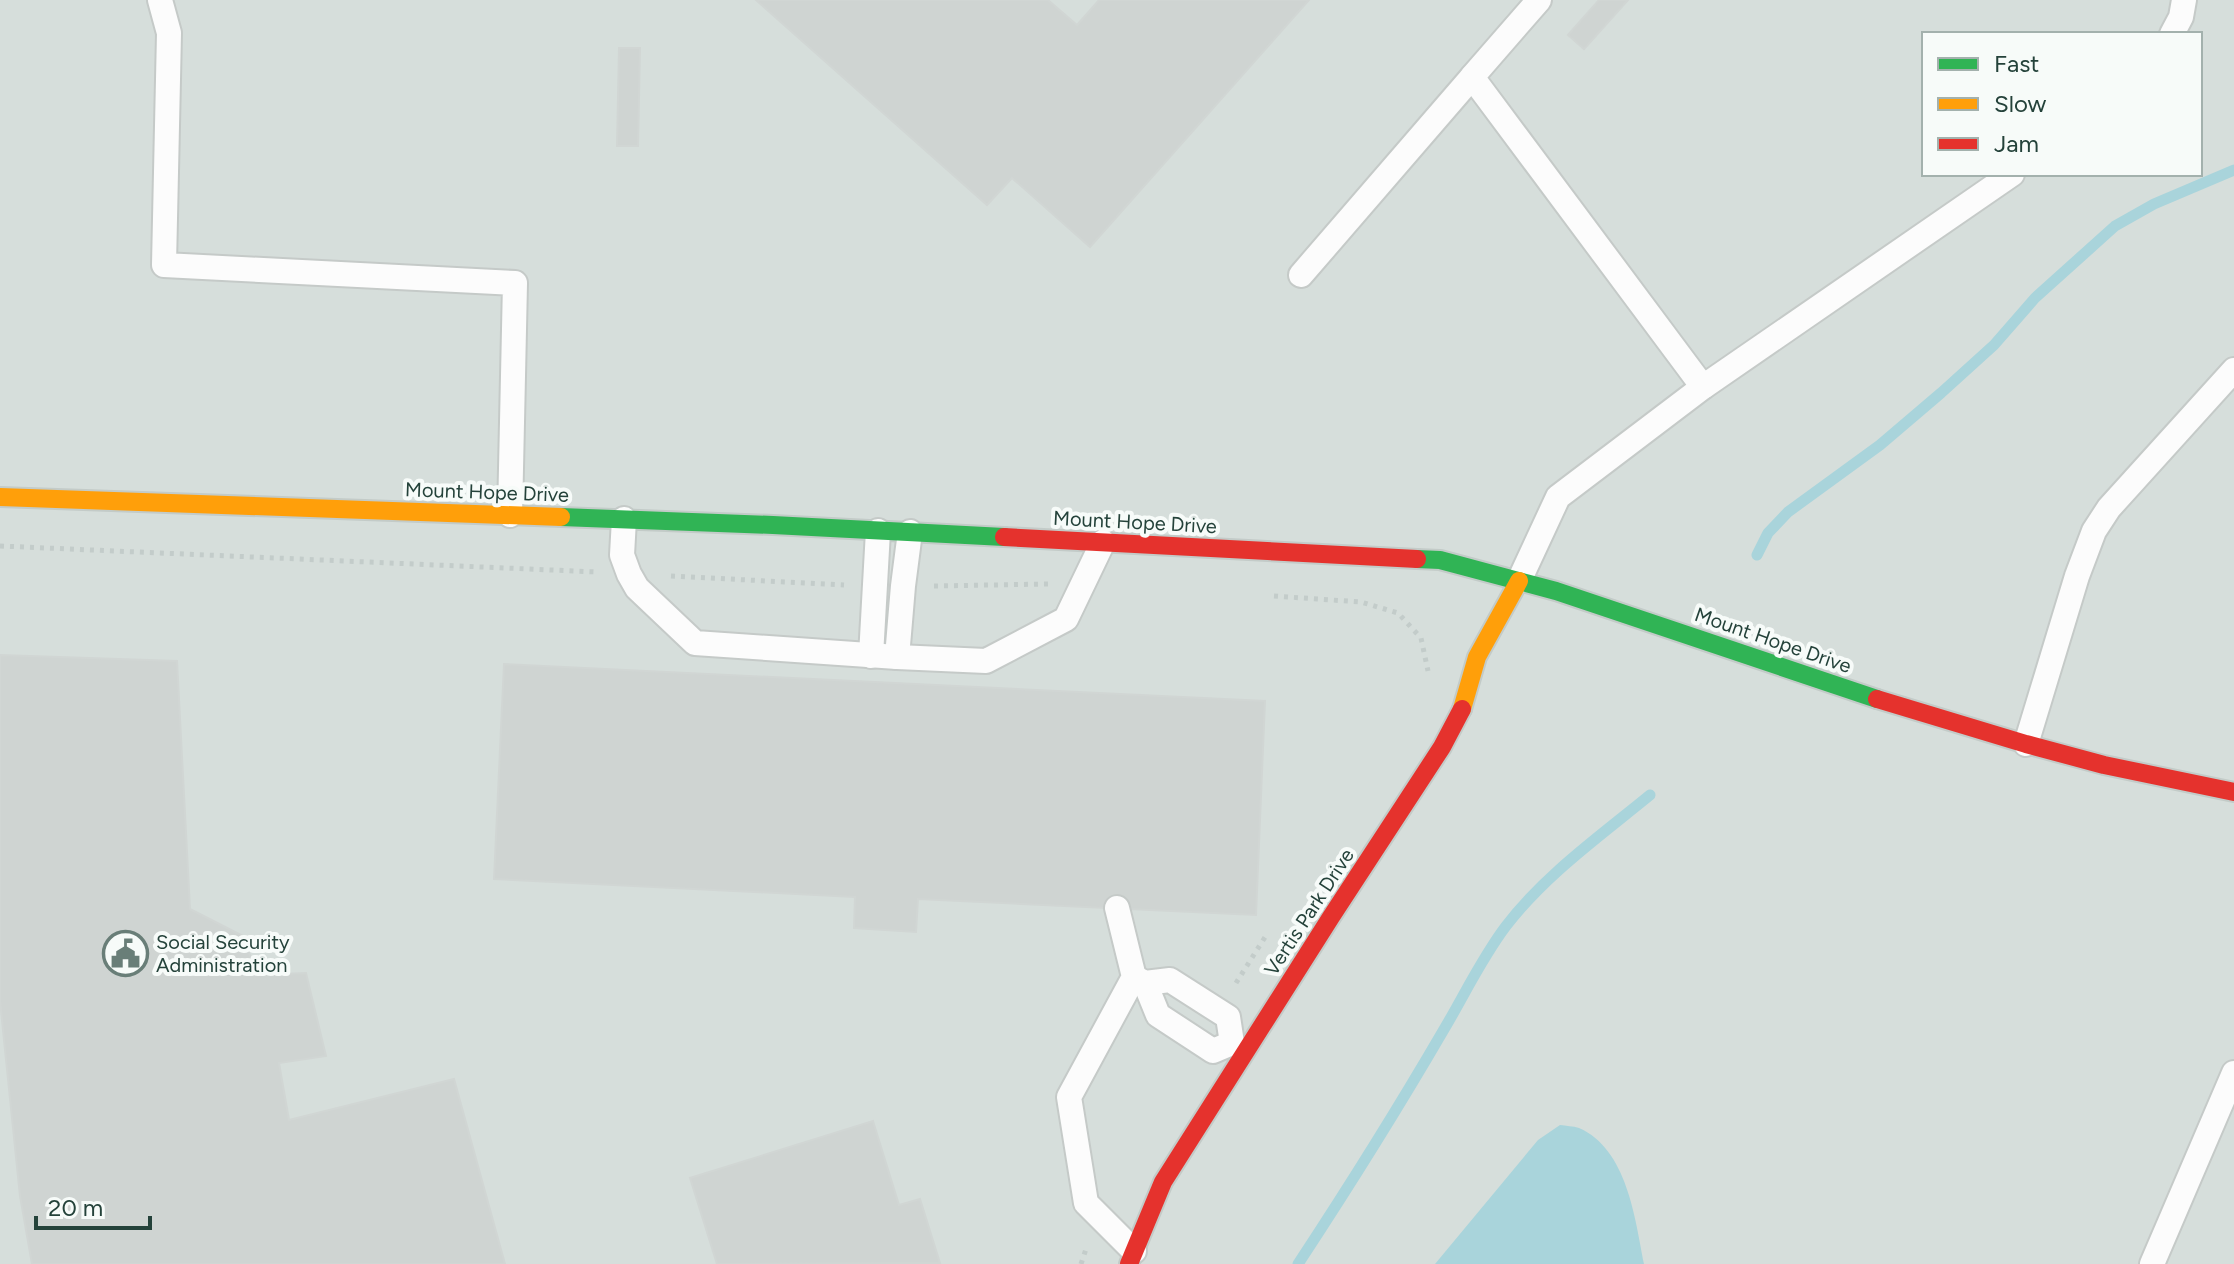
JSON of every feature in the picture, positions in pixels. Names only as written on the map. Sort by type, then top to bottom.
[{"type":"street","name":"Mount Hope Drive","points":[[0,497],[624,519],[1440,560],[1638,618],[1893,704],[2026,744],[2104,765],[2234,792]]},
{"type":"street","name":"Vertis Park Drive","points":[[1131,1258],[1163,1182],[1239,1047],[1442,747],[1462,709],[1477,657],[1519,581]]},
{"type":"lane","points":[[160,0],[169,33],[164,265],[515,283],[510,515]]},
{"type":"lane","points":[[1301,275],[1539,0]]},
{"type":"lane","points":[[2173,32],[2181,17],[2184,0]]},
{"type":"lane","points":[[1472,77],[1703,387]]},
{"type":"lane","points":[[1519,581],[1558,497],[1703,387],[2009,176]]},
{"type":"lane","points":[[2026,744],[2077,576],[2094,531],[2109,508],[2234,370]]},
{"type":"lane","points":[[624,519],[622,555],[637,588],[695,643],[871,656],[986,661],[1066,619],[1103,542]]},
{"type":"lane","points":[[871,656],[878,531]]},
{"type":"lane","points":[[897,657],[910,532]]},
{"type":"lane","points":[[1117,908],[1140,980],[1158,1015],[1213,1051],[1239,1047],[1228,1017],[1170,980],[1140,980]]},
{"type":"lane","points":[[1131,1258],[1104,1221],[1086,1203],[1069,1097],[1140,980]]},
{"type":"lane","points":[[2152,1264],[2234,1073]]},
{"type":"path","points":[[0,546],[876,587]]},
{"type":"path","points":[[903,586],[1084,584]]},
{"type":"path","points":[[1268,596],[1361,602],[1398,613],[1421,638],[1430,683]]},
{"type":"path","points":[[1219,1012],[1276,922]]},
{"type":"path","points":[[1081,1264],[1085,1250],[1104,1221]]},
{"type":"shaded area","points":[[0,0],[2234,0],[2234,1264],[0,1264]]},
{"type":"water","points":[[1560,1125],[1579,1128],[1595,1138],[1618,1168],[1632,1206],[1644,1264],[1435,1264],[1538,1140]]},
{"type":"building","points":[[756,0],[1048,0],[1077,25],[1099,0],[1309,0],[1090,247],[1012,178],[987,205]]},
{"type":"building","points":[[1599,0],[1628,0],[1584,49],[1568,35]]},
{"type":"building","points":[[619,48],[640,48],[638,146],[617,146]]},
{"type":"building","name":"Social Security Administration","points":[[0,655],[177,661],[190,909],[243,936],[257,975],[306,973],[326,1056],[279,1063],[289,1120],[454,1079],[505,1264],[32,1264],[20,1196],[0,1001]]},
{"type":"building","points":[[504,664],[1265,701],[1256,915],[918,899],[916,932],[854,928],[855,897],[494,879]]},
{"type":"building","points":[[873,1121],[899,1205],[920,1199],[940,1263],[717,1264],[690,1178]]},
{"type":"waterway","points":[[1757,555],[1768,533],[1788,512],[1880,445],[1941,393],[1994,345],[2035,298],[2115,226],[2154,204],[2234,170]]},
{"type":"waterway","points":[[1298,1264],[1354,1178],[1506,926],[1556,873],[1650,795]]},
{"type":"traffic: fast","points":[[561,517],[1004,537]]},
{"type":"traffic: fast","points":[[1417,559],[1440,560],[1556,591],[1877,699]]},
{"type":"traffic: slow","points":[[0,497],[561,517]]},
{"type":"traffic: slow","points":[[1462,709],[1477,657],[1519,581]]},
{"type":"traffic: jam","points":[[1004,537],[1417,559]]},
{"type":"traffic: jam","points":[[1877,699],[2104,765],[2234,792]]},
{"type":"traffic: jam","points":[[1129,1264],[1163,1182],[1442,747],[1462,709]]},
{"type":"place","name":"Social Security Administration","points":[[125,954]]}]
